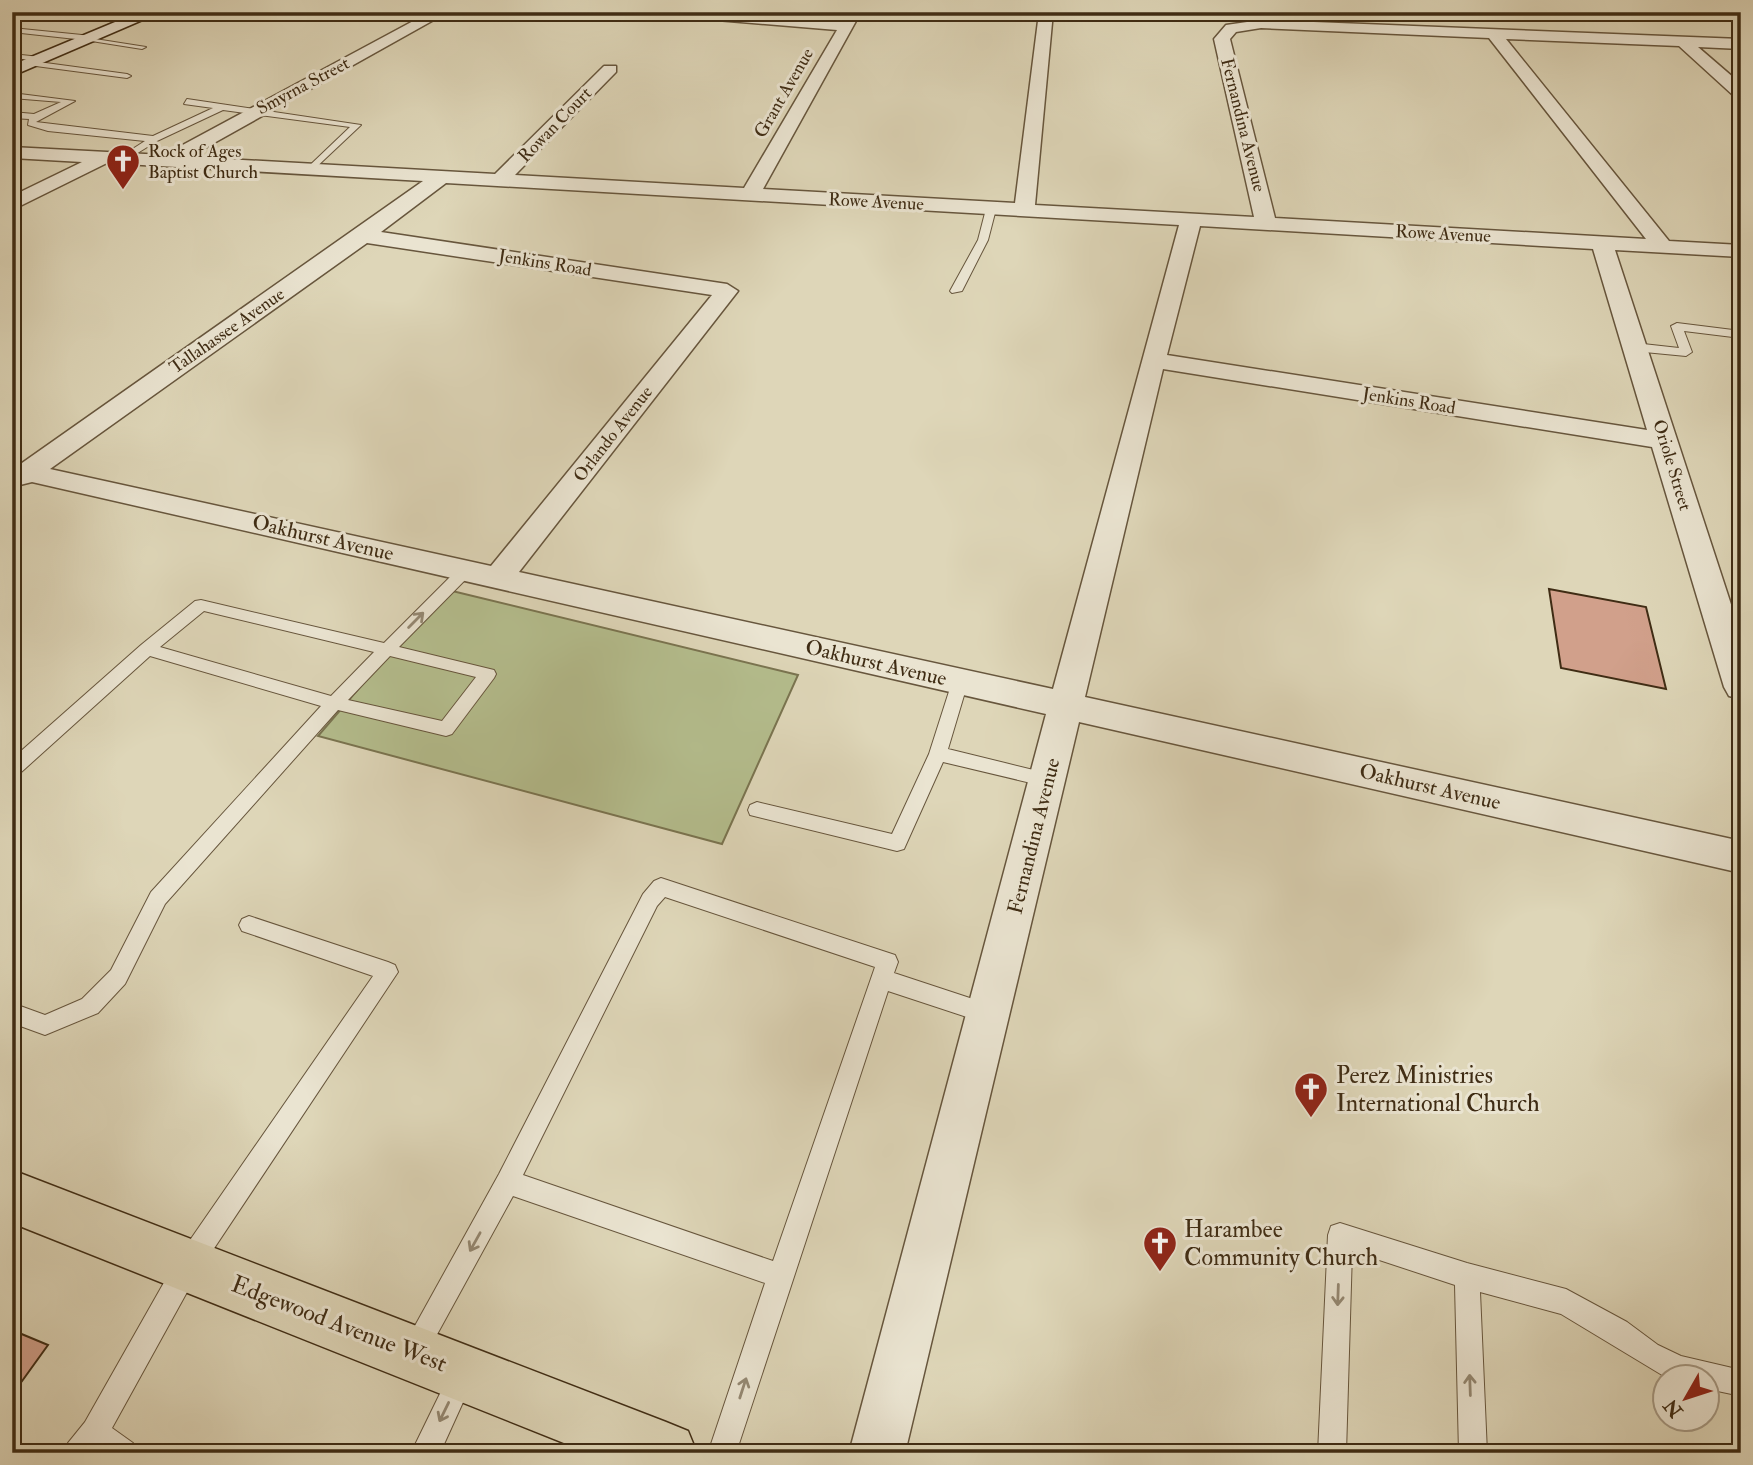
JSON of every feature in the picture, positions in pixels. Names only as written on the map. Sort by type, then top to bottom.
[{"type":"main road","points":[[12,71],[153,12]]},
{"type":"main road","name":"Edgewood Avenue West","points":[[12,1196],[666,1453]]},
{"type":"street","name":"Smyrna Street","points":[[167,161],[441,12]]},
{"type":"street","points":[[669,12],[850,19]]},
{"type":"street","points":[[1431,12],[1445,32]]},
{"type":"street","points":[[1024,211],[1046,13]]},
{"type":"street","points":[[1259,18],[1445,32],[1741,44]]},
{"type":"street","name":"Fernandina Avenue","points":[[1259,18],[1231,28],[1222,39],[1266,224]]},
{"type":"street","name":"Grant Avenue","points":[[750,195],[850,19]]},
{"type":"street","points":[[1494,34],[1662,246]]},
{"type":"street","points":[[1684,42],[1741,93]]},
{"type":"street","name":"Rowan Court","points":[[500,180],[610,69]]},
{"type":"street","name":"Rowe Avenue","points":[[12,152],[1741,251]]},
{"type":"street","points":[[12,204],[113,159]]},
{"type":"street","name":"Tallahassee Avenue","points":[[17,474],[363,236],[441,177]]},
{"type":"street","name":"Fernandina Avenue","points":[[877,1453],[1068,706],[1128,452],[1191,220]]},
{"type":"street","name":"Jenkins Road","points":[[363,236],[727,291]]},
{"type":"street","name":"Oriole Street","points":[[1602,243],[1741,687]]},
{"type":"street","name":"Orlando Avenue","points":[[499,577],[727,291]]},
{"type":"street","name":"Jenkins Road","points":[[1153,360],[1665,441]]},
{"type":"street","name":"Oakhurst Avenue","points":[[17,474],[499,577],[1741,857]]},
{"type":"lane","points":[[12,30],[142,47]]},
{"type":"lane","points":[[12,56],[127,76]]},
{"type":"lane","points":[[12,95],[71,101],[35,117],[12,115]]},
{"type":"lane","points":[[187,102],[357,125],[310,170]]},
{"type":"lane","points":[[113,159],[222,107]]},
{"type":"lane","points":[[181,126],[181,119],[187,116]]},
{"type":"lane","points":[[35,117],[31,123],[48,128],[154,139]]},
{"type":"lane","points":[[956,291],[983,240],[991,209]]},
{"type":"lane","points":[[1634,347],[1686,352],[1677,326],[1741,335]]},
{"type":"lane","points":[[12,1013],[44,1025],[90,1006],[118,977],[158,898],[334,703],[466,570]]},
{"type":"lane","points":[[12,770],[147,649],[201,605],[488,674],[446,729],[334,703],[147,649]]},
{"type":"lane","points":[[757,810],[897,843],[938,754],[960,682]]},
{"type":"lane","points":[[938,754],[1048,780]]},
{"type":"lane","points":[[425,1453],[438,1363],[507,1182],[650,900],[661,887],[888,962],[779,1276],[722,1453]]},
{"type":"lane","points":[[123,1453],[87,1442],[188,1265],[388,972],[249,925]]},
{"type":"lane","points":[[881,979],[988,1014]]},
{"type":"lane","points":[[507,1182],[779,1276]]},
{"type":"lane","points":[[1332,1453],[1340,1236],[1466,1276],[1566,1302],[1678,1369],[1741,1383]]},
{"type":"lane","points":[[1466,1276],[1473,1453]]},
{"type":"green space","points":[[444,589],[798,675],[722,844],[318,736]]},
{"type":"building","points":[[1549,589],[1646,607],[1666,689],[1561,668]]},
{"type":"building","points":[[12,1330],[48,1345],[12,1395]]},
{"type":"place","name":"Rock of Ages Baptist Church","points":[[123,191]]},
{"type":"place","name":"Perez Ministries International Church","points":[[1311,1119]]},
{"type":"place","name":"Harambee Community Church","points":[[1160,1273]]}]
